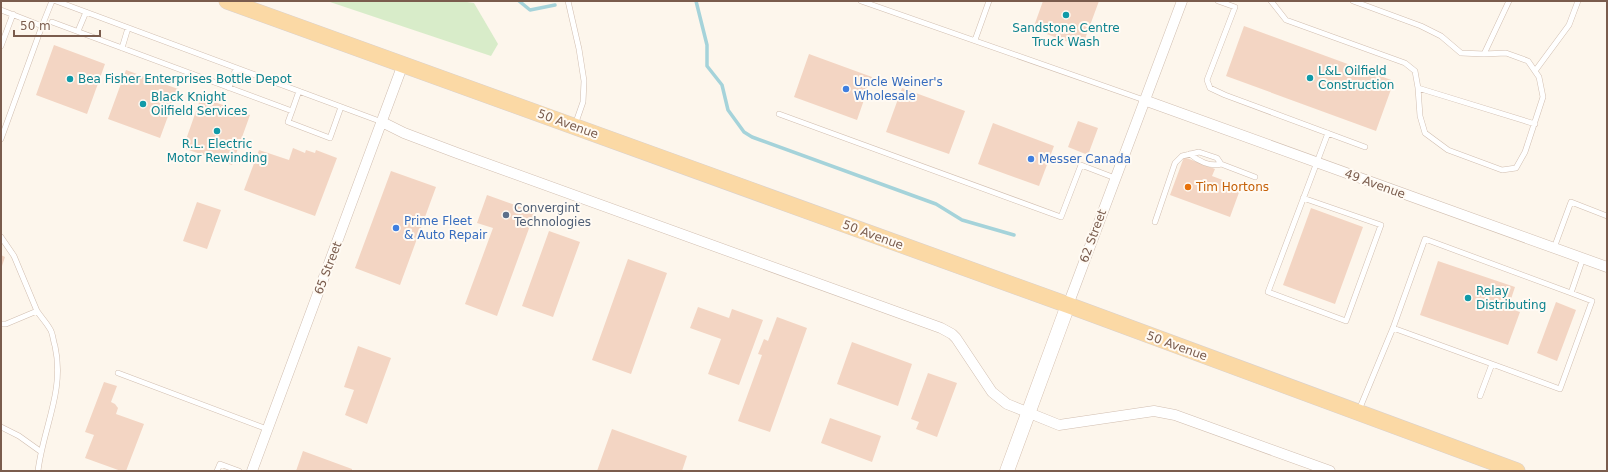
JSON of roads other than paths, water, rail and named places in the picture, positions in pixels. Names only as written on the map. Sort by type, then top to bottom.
[{"type":"main road","name":"50 Avenue","points":[[227,1],[1068,305],[1517,471]]},
{"type":"main road","name":"62 Street","points":[[1007,471],[1068,305]]},
{"type":"street","name":"62 Street","points":[[1068,305],[1182,1]]},
{"type":"street","name":"65 Street","points":[[252,471],[404,64]]},
{"type":"street","name":"49 Avenue","points":[[1144,100],[1607,267]]},
{"type":"street","points":[[382,122],[404,133],[457,153],[941,328],[956,338],[992,392],[1007,404],[1059,426],[1162,411],[1330,471]]},
{"type":"lane","points":[[1,139],[52,1]]},
{"type":"lane","points":[[56,1],[382,122]]},
{"type":"lane","points":[[568,1],[579,49],[584,81],[583,102],[574,126]]},
{"type":"lane","points":[[862,1],[1144,100]]},
{"type":"lane","points":[[975,40],[989,1]]},
{"type":"lane","points":[[1218,1],[1235,7],[1207,80],[1210,88],[1225,95],[1365,147]]},
{"type":"lane","points":[[1271,1],[1286,20],[1405,63],[1415,71],[1420,116],[1425,133],[1448,150],[1502,170],[1516,168],[1525,152],[1543,97],[1540,77],[1528,61],[1506,53],[1461,53],[1441,36],[1421,26],[1353,1]]},
{"type":"lane","points":[[1484,54],[1510,1]]},
{"type":"lane","points":[[1535,71],[1569,26],[1578,1]]},
{"type":"lane","points":[[1,10],[42,26]]},
{"type":"lane","points":[[78,31],[86,12]]},
{"type":"lane","points":[[1,46],[13,14]]},
{"type":"lane","points":[[52,22],[292,111]]},
{"type":"lane","points":[[122,48],[128,28]]},
{"type":"lane","points":[[229,88],[236,68]]},
{"type":"lane","points":[[1418,88],[1535,124]]},
{"type":"lane","points":[[299,91],[288,122],[330,138],[341,107]]},
{"type":"lane","points":[[779,114],[1061,217],[1081,165],[1115,178]]},
{"type":"lane","points":[[1303,198],[1381,225],[1346,321],[1268,292],[1303,198],[1328,133]]},
{"type":"lane","points":[[1155,222],[1175,163],[1182,156],[1199,152],[1217,158],[1221,164],[1255,177]]},
{"type":"lane","points":[[1554,248],[1571,202],[1607,216]]},
{"type":"lane","points":[[1,237],[14,256],[37,311],[51,330],[58,359],[57,391],[49,424],[40,451],[38,471]]},
{"type":"lane","points":[[1358,412],[1392,328],[1425,239],[1592,301],[1560,389],[1392,328]]},
{"type":"lane","points":[[1571,293],[1583,258]]},
{"type":"lane","points":[[1,324],[6,324],[37,311]]},
{"type":"lane","points":[[1480,396],[1492,364]]},
{"type":"lane","points":[[118,373],[267,429]]},
{"type":"lane","points":[[1,427],[19,436],[40,451]]},
{"type":"lane","points":[[217,471],[220,464],[239,471]]},
{"type":"waterway","points":[[519,1],[530,10],[555,5]]},
{"type":"waterway","points":[[696,1],[707,45],[707,66],[722,85],[728,110],[744,132],[752,137],[936,204],[962,220],[1014,235]]},
{"type":"place","name":"Sandstone Centre Truck Wash","points":[[1066,15]]},
{"type":"place","name":"L&L Oilfield Construction","points":[[1310,78]]},
{"type":"place","name":"Bea Fisher Enterprises Bottle Depot","points":[[70,79]]},
{"type":"place","name":"Uncle Weiner's Wholesale","points":[[846,89]]},
{"type":"place","name":"Black Knight Oilfield Services","points":[[143,104]]},
{"type":"place","name":"R.L. Electric Motor Rewinding","points":[[217,131]]},
{"type":"place","name":"Messer Canada","points":[[1031,159]]},
{"type":"place","name":"Tim Hortons","points":[[1188,187]]},
{"type":"place","name":"Convergint Technologies","points":[[506,215]]},
{"type":"place","name":"Prime Fleet & Auto Repair","points":[[396,228]]},
{"type":"place","name":"Relay Distributing","points":[[1468,298]]}]
